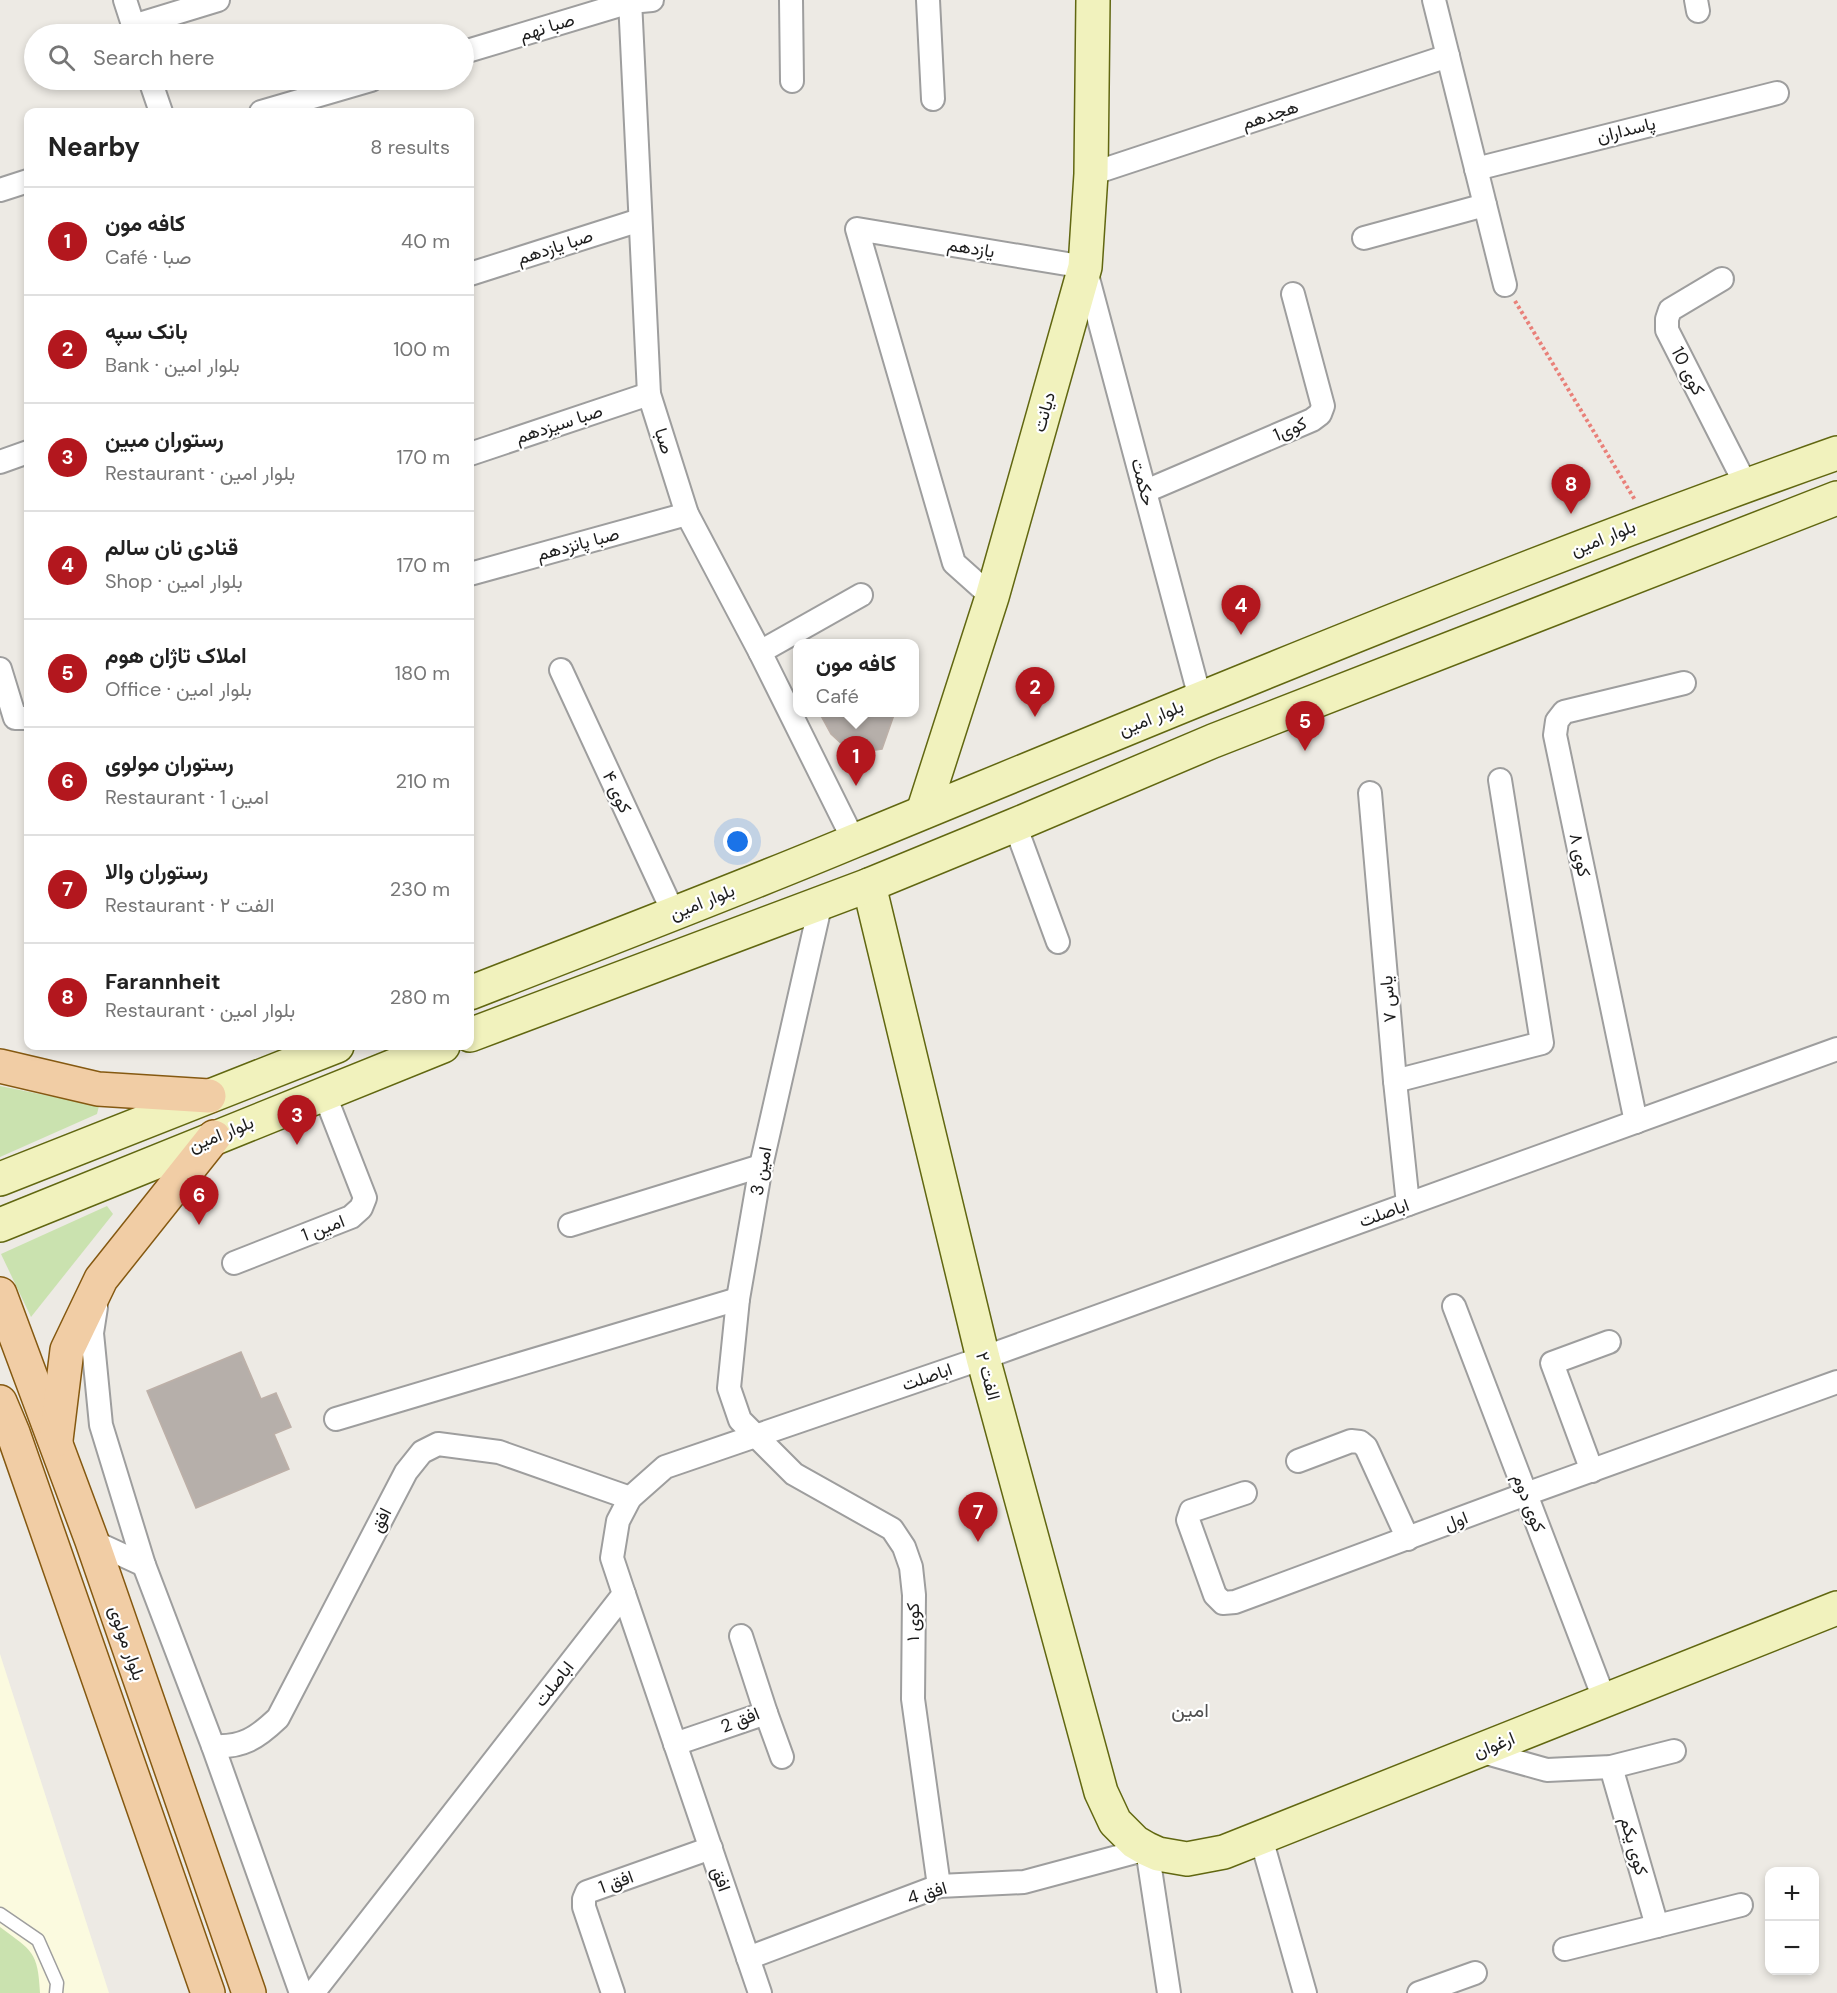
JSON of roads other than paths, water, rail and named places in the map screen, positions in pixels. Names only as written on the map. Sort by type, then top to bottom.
[{"type":"main road","name":"دیانت","points":[[923,813],[992,597],[1084,267],[1091,174],[1093,0]]},
{"type":"main road","name":"بلوار امین","points":[[474,991],[674,914],[1200,698],[1647,521],[1837,453]]},
{"type":"main road","points":[[474,1033],[869,885],[1213,741],[1837,498]]},
{"type":"main road","points":[[1200,698],[1213,741]]},
{"type":"main road","name":"الفت ۲","points":[[869,885],[983,1358],[1101,1792],[1115,1822],[1135,1842],[1147,1849]]},
{"type":"main road","points":[[0,1179],[327,1050]]},
{"type":"main road","name":"بلوار امین","points":[[0,1225],[428,1050]]},
{"type":"main road","points":[[0,1066],[98,1089],[209,1096]]},
{"type":"main road","points":[[55,1444],[67,1350],[101,1279],[214,1137]]},
{"type":"main road","name":"بلوار مولوی","points":[[0,1294],[92,1541],[249,1993]]},
{"type":"main road","points":[[0,1402],[6,1430],[208,1993]]},
{"type":"main road","name":"ارغوان","points":[[1147,1849],[1158,1854],[1187,1859],[1224,1852],[1837,1608]]},
{"type":"street","points":[[125,0],[132,24]]},
{"type":"street","points":[[151,24],[218,0]]},
{"type":"street","points":[[791,0],[792,81]]},
{"type":"street","points":[[928,0],[933,99]]},
{"type":"street","points":[[1434,0],[1505,285]]},
{"type":"street","name":"صبا نهم","points":[[474,49],[638,1]]},
{"type":"street","name":"صبا","points":[[638,1],[640,220],[650,394],[687,514],[760,652],[854,841]]},
{"type":"street","name":"هجدهم","points":[[1091,174],[1448,56]]},
{"type":"street","points":[[153,90],[160,108]]},
{"type":"street","points":[[275,108],[337,90]]},
{"type":"street","name":"پاسداران","points":[[1476,169],[1777,93]]},
{"type":"street","points":[[0,190],[24,182]]},
{"type":"street","points":[[1364,238],[1485,205]]},
{"type":"street","name":"صبا یازدهم","points":[[474,273],[640,220]]},
{"type":"street","name":"یازدهم","points":[[992,597],[954,563],[857,229],[1084,267]]},
{"type":"street","name":"حکمت","points":[[1084,267],[1200,698]]},
{"type":"street","name":"کوی 10","points":[[1722,279],[1670,310],[1667,330],[1746,485]]},
{"type":"street","name":"کوی1","points":[[1146,491],[1312,420],[1320,414],[1323,406],[1293,294]]},
{"type":"street","name":"صبا سیزدهم","points":[[474,452],[650,394]]},
{"type":"street","points":[[0,462],[24,453]]},
{"type":"street","name":"صبا پانزدهم","points":[[474,573],[687,514]]},
{"type":"street","points":[[760,652],[861,595]]},
{"type":"street","points":[[0,669],[22,718]]},
{"type":"street","name":"کوی ۴","points":[[561,670],[674,914]]},
{"type":"street","name":"کوی ۸","points":[[1636,1122],[1555,735],[1557,721],[1564,712],[1684,683]]},
{"type":"street","points":[[1395,1081],[1542,1043],[1500,780]]},
{"type":"street","name":"یاس ۷","points":[[1370,793],[1408,1204]]},
{"type":"street","points":[[1016,825],[1058,942]]},
{"type":"street","name":"امین 3","points":[[755,1435],[740,1420],[729,1388],[738,1299],[762,1166],[822,902]]},
{"type":"street","name":"اباصلت","points":[[313,1993],[624,1594],[612,1558],[618,1521],[630,1498],[664,1467],[983,1358],[1837,1049]]},
{"type":"street","name":"امین 1","points":[[234,1263],[351,1217],[361,1208],[364,1198],[324,1094]]},
{"type":"street","points":[[570,1225],[762,1166]]},
{"type":"street","points":[[101,1279],[92,1333],[101,1425],[144,1565],[213,1746],[301,1993]]},
{"type":"street","points":[[336,1419],[738,1299]]},
{"type":"street","name":"کوی دوم","points":[[1454,1306],[1605,1701]]},
{"type":"street","points":[[1592,1471],[1552,1363],[1609,1342]]},
{"type":"street","name":"اول","points":[[1245,1493],[1191,1511],[1188,1520],[1215,1595],[1223,1603],[1235,1602],[1837,1382]]},
{"type":"street","name":"کوی ۱","points":[[755,1435],[794,1474],[892,1529],[904,1547],[911,1567],[914,1595],[913,1699],[939,1886]]},
{"type":"street","points":[[1298,1461],[1351,1441],[1360,1442],[1366,1447],[1408,1539]]},
{"type":"street","name":"افق","points":[[213,1746],[229,1747],[244,1743],[262,1733],[278,1718],[406,1472],[422,1452],[438,1444],[499,1452],[630,1498]]},
{"type":"street","points":[[92,1541],[144,1565]]},
{"type":"street","name":"افق","points":[[624,1594],[760,1993]]},
{"type":"street","name":"افق 2","points":[[675,1744],[766,1713],[741,1636]]},
{"type":"street","points":[[766,1713],[782,1757]]},
{"type":"street","points":[[1479,1751],[1547,1770],[1611,1767],[1674,1751]]},
{"type":"street","name":"کوی یکم","points":[[1611,1767],[1657,1926]]},
{"type":"street","points":[[1261,1838],[1305,1993]]},
{"type":"street","name":"افق 1","points":[[613,1993],[584,1907],[587,1892],[711,1848]]},
{"type":"street","points":[[1147,1849],[1168,1993]]},
{"type":"street","name":"افق 4","points":[[748,1958],[939,1886],[1024,1882],[1147,1849]]},
{"type":"street","points":[[1564,1949],[1741,1905]]},
{"type":"street","points":[[1419,1993],[1475,1972]]},
{"type":"lane","points":[[0,1914],[38,1940],[57,1983],[56,1993]]},
{"type":"place","name":"Farannheit","points":[[1571,514]]},
{"type":"place","name":"قنادی نان سالم","points":[[1241,635]]},
{"type":"place","name":"بانک سپه","points":[[1035,717]]},
{"type":"place","name":"املاک تاژان هوم","points":[[1305,751]]},
{"type":"place","name":"کافه مون","points":[[856,786]]},
{"type":"place","name":"رستوران مبین","points":[[297,1145]]},
{"type":"place","name":"رستوران مولوی","points":[[199,1225]]},
{"type":"place","name":"رستوران والا","points":[[978,1542]]},
{"type":"district","name":"امین","points":[[1190,1710]]}]
